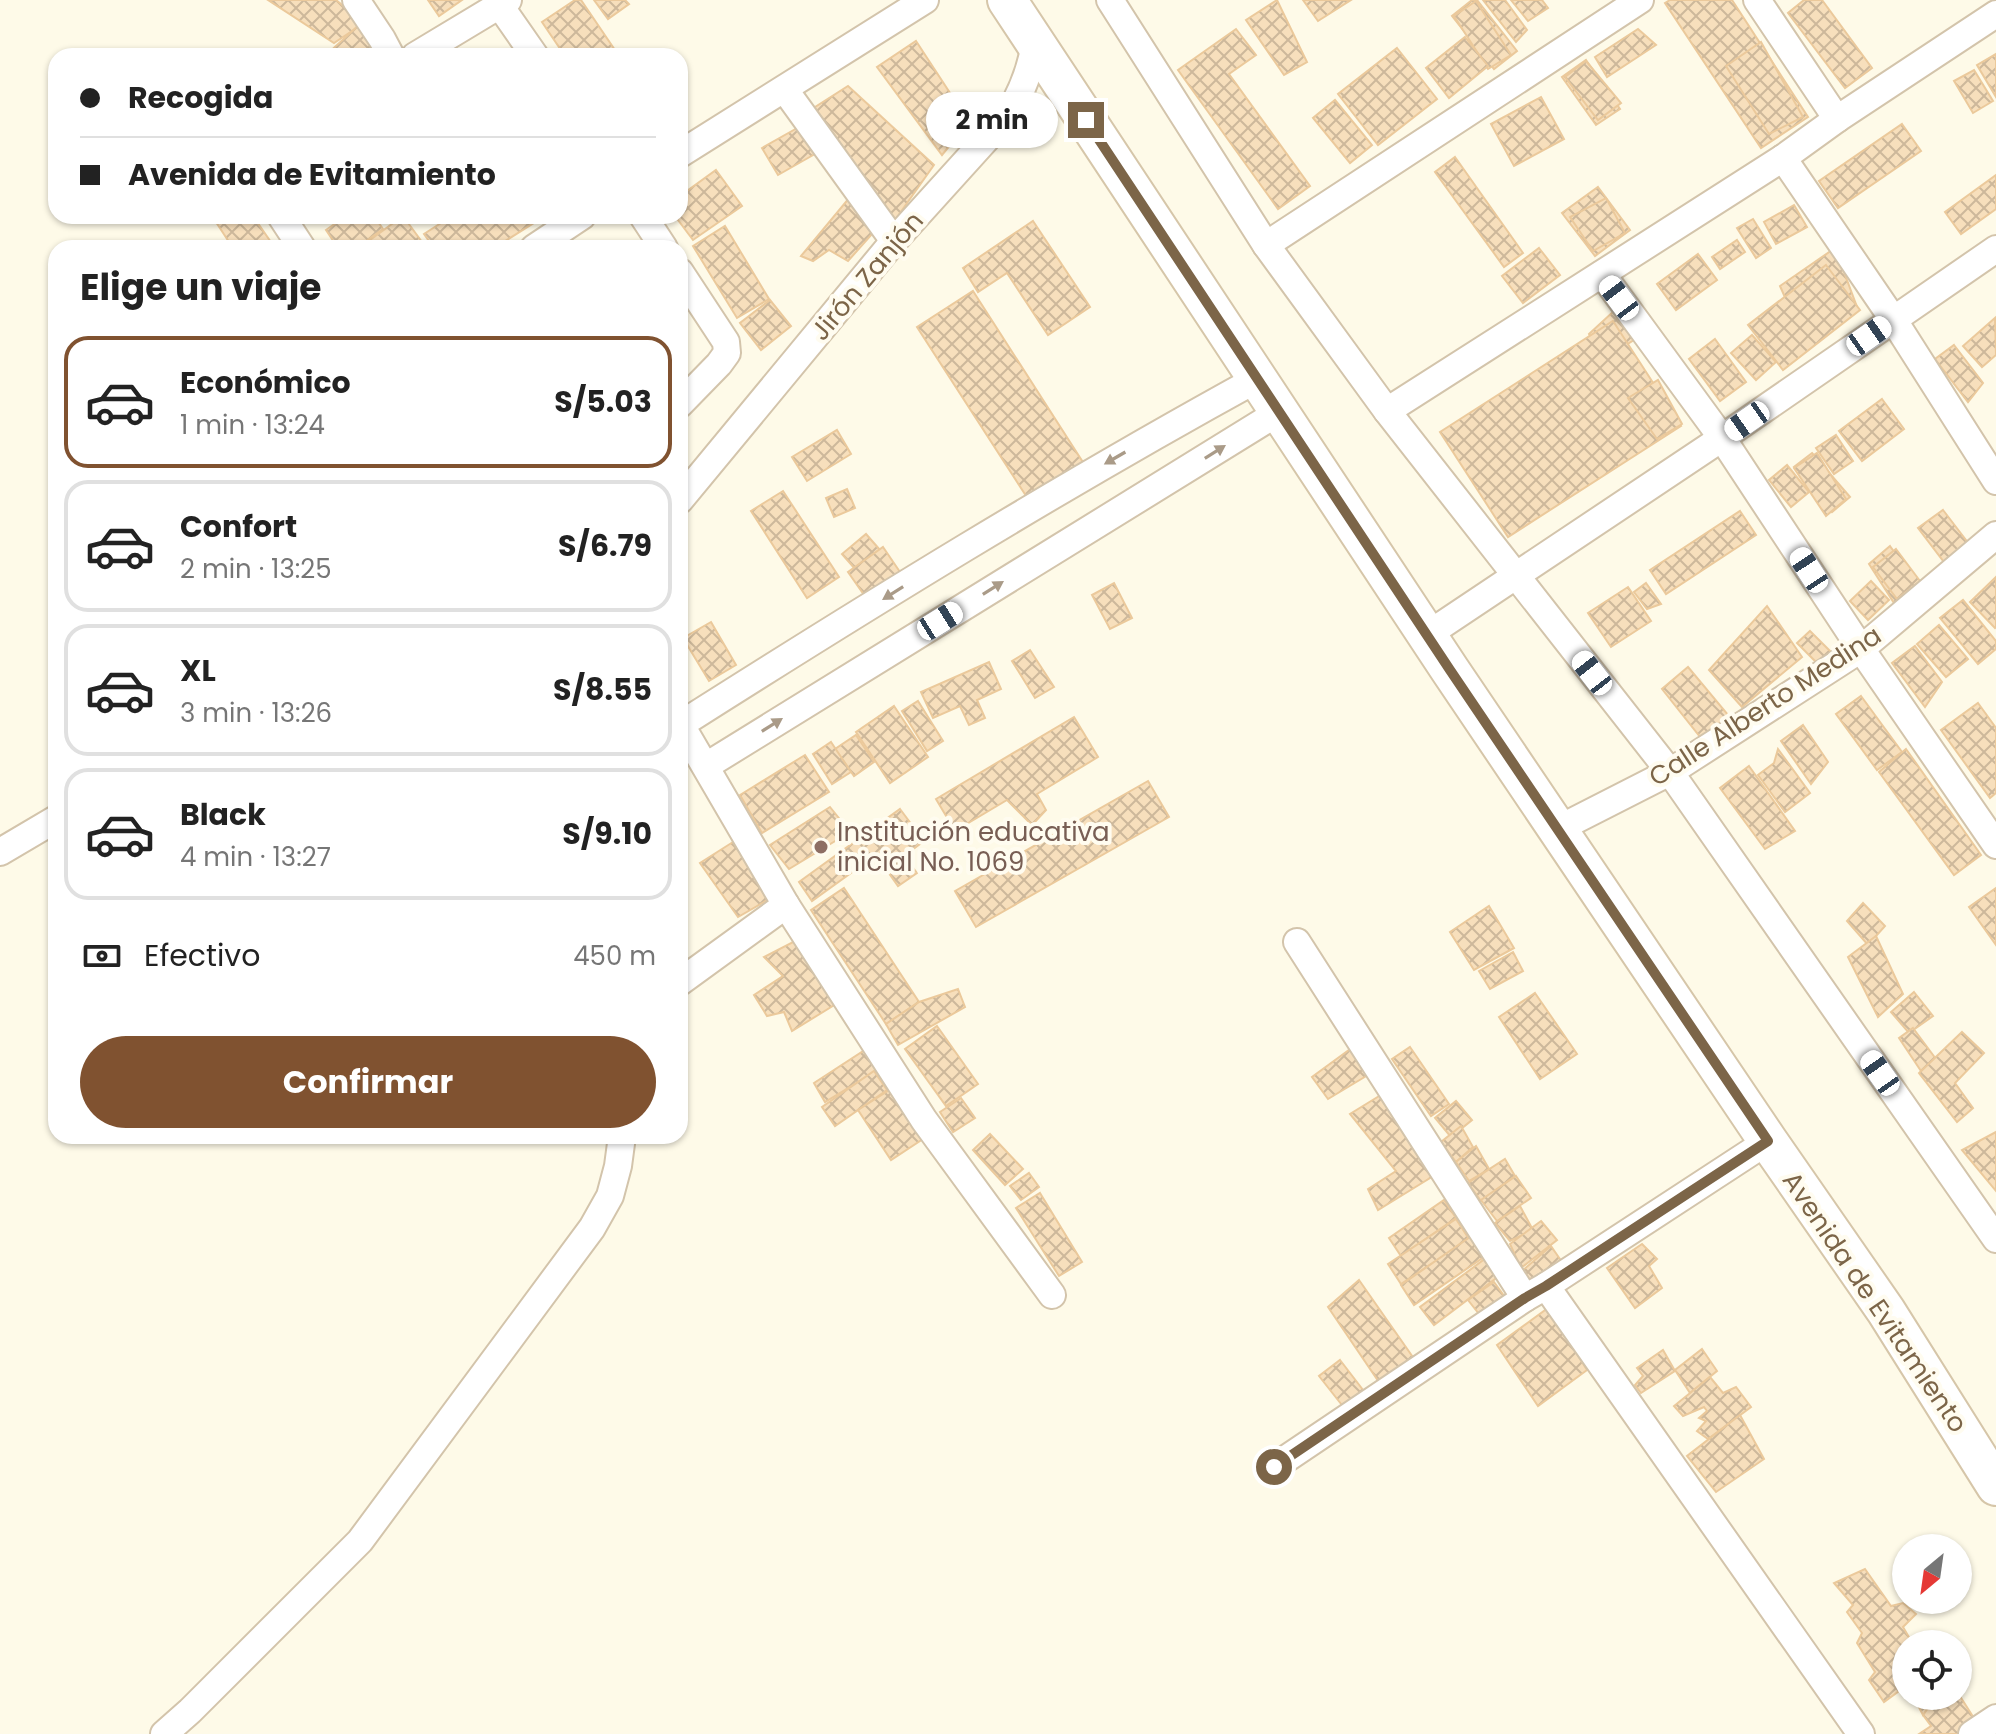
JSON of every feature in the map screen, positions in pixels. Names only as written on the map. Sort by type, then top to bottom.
[{"type":"street","points":[[356,0],[387,48]]},
{"type":"street","points":[[688,149],[925,0]]},
{"type":"street","points":[[1110,0],[1266,245],[1387,411],[1670,772],[1992,1226]]},
{"type":"street","points":[[1266,245],[1640,0]]},
{"type":"street","points":[[1757,0],[1837,119]]},
{"type":"street","points":[[428,48],[501,2],[530,48]]},
{"type":"street","name":"Avenida de Evitamiento","points":[[1016,2],[1035,43],[1427,635],[1886,1311],[1996,1486]]},
{"type":"street","points":[[1387,411],[1783,158],[1996,14]]},
{"type":"street","name":"Jirón Zanjón","points":[[688,490],[894,241],[1008,115],[1021,93],[1035,43]]},
{"type":"street","points":[[785,90],[894,241]]},
{"type":"street","points":[[1783,158],[1893,319],[1996,481]]},
{"type":"street","points":[[546,240],[570,224]]},
{"type":"street","points":[[1427,635],[1722,438],[1996,249]]},
{"type":"street","points":[[1602,274],[1722,438],[1861,649],[1996,845]]},
{"type":"street","points":[[688,284],[726,342],[727,353],[688,396]]},
{"type":"street","points":[[688,720],[1041,501],[1257,379]]},
{"type":"street","points":[[706,766],[1279,412]]},
{"type":"street","name":"Calle Alberto Medina","points":[[1558,829],[1670,772],[1861,649],[1996,535]]},
{"type":"street","points":[[688,738],[786,905],[924,1120],[1052,1295]]},
{"type":"street","points":[[0,852],[48,824]]},
{"type":"street","points":[[688,976],[786,905]]},
{"type":"street","points":[[1297,942],[1536,1292],[1861,1734]]},
{"type":"street","points":[[1274,1467],[1768,1141]]},
{"type":"street","points":[[164,1734],[360,1541],[592,1228],[610,1196],[621,1144]]},
{"type":"street","points":[[1972,1734],[1996,1718]]},
{"type":"building","points":[[268,0],[336,0],[364,23],[334,43]]},
{"type":"building","points":[[428,0],[462,0],[439,16]]},
{"type":"building","points":[[575,0],[581,0],[614,48],[560,48],[542,22]]},
{"type":"building","points":[[594,0],[625,0],[629,4],[608,19]]},
{"type":"building","points":[[1277,0],[1307,62],[1284,75],[1246,20]]},
{"type":"building","points":[[1303,0],[1351,0],[1318,21]]},
{"type":"building","points":[[1472,0],[1477,0],[1517,51],[1494,69],[1452,16]]},
{"type":"building","points":[[1483,0],[1505,0],[1527,30],[1516,42]]},
{"type":"building","points":[[1511,0],[1542,0],[1548,8],[1528,21]]},
{"type":"building","points":[[1670,0],[1732,0],[1808,117],[1761,148],[1665,3]]},
{"type":"building","points":[[1804,0],[1822,0],[1872,68],[1845,88],[1788,13]]},
{"type":"building","points":[[1476,1],[1511,55],[1488,69],[1454,16]]},
{"type":"building","points":[[359,25],[376,48],[334,48]]},
{"type":"building","points":[[1236,29],[1256,55],[1229,74],[1310,186],[1278,209],[1178,70]]},
{"type":"building","points":[[1638,29],[1656,45],[1607,77],[1595,57]]},
{"type":"building","points":[[1465,37],[1488,66],[1449,98],[1426,68]]},
{"type":"building","points":[[916,41],[969,122],[942,155],[877,67]]},
{"type":"building","points":[[1761,42],[1803,117],[1769,134],[1726,66]]},
{"type":"building","points":[[1397,48],[1437,99],[1378,145],[1338,94]]},
{"type":"building","points":[[1996,54],[1996,97],[1977,65]]},
{"type":"building","points":[[1586,60],[1620,109],[1596,125],[1562,77]]},
{"type":"building","points":[[1586,61],[1621,103],[1598,120],[1565,77]]},
{"type":"building","points":[[1974,70],[1993,101],[1973,113],[1954,81]]},
{"type":"building","points":[[848,86],[934,165],[895,220],[812,109]]},
{"type":"building","points":[[1541,97],[1564,139],[1514,166],[1491,124]]},
{"type":"building","points":[[1335,100],[1372,145],[1350,163],[1313,118]]},
{"type":"building","points":[[1902,124],[1921,151],[1838,208],[1819,181]]},
{"type":"building","points":[[799,127],[815,154],[778,175],[762,148]]},
{"type":"building","points":[[1455,157],[1523,253],[1504,267],[1435,172]]},
{"type":"building","points":[[716,170],[742,206],[693,240],[681,224],[688,224],[688,190]]},
{"type":"building","points":[[1996,175],[1996,209],[1961,234],[1945,212]]},
{"type":"building","points":[[1598,187],[1630,230],[1595,256],[1562,213]]},
{"type":"building","points":[[850,197],[873,233],[848,261],[829,250],[813,261],[801,256]]},
{"type":"building","points":[[1606,198],[1625,233],[1593,251],[1570,217]]},
{"type":"building","points":[[1794,205],[1807,227],[1776,244],[1764,222]]},
{"type":"building","points":[[1753,219],[1771,248],[1756,258],[1737,228]]},
{"type":"building","points":[[1033,221],[1090,307],[1048,335],[1007,273],[978,292],[963,268]]},
{"type":"building","points":[[217,224],[258,224],[270,240],[228,240]]},
{"type":"building","points":[[335,224],[380,224],[383,229],[367,240],[333,240],[326,230]]},
{"type":"building","points":[[392,224],[409,224],[421,240],[370,240]]},
{"type":"building","points":[[440,224],[532,224],[507,240],[428,240],[424,234]]},
{"type":"building","points":[[725,226],[769,299],[737,318],[693,246]]},
{"type":"building","points":[[1737,240],[1745,252],[1720,269],[1712,257]]},
{"type":"building","points":[[1539,248],[1560,275],[1523,303],[1502,276]]},
{"type":"building","points":[[1835,248],[1857,307],[1806,345],[1780,286]]},
{"type":"building","points":[[1698,254],[1717,280],[1676,310],[1657,284]]},
{"type":"building","points":[[1826,265],[1860,310],[1783,370],[1748,325]]},
{"type":"building","points":[[973,291],[1086,467],[1030,502],[917,327]]},
{"type":"building","points":[[770,300],[791,326],[761,350],[740,323]]},
{"type":"building","points":[[1615,310],[1634,340],[1602,360],[1589,334]]},
{"type":"building","points":[[1995,318],[1996,355],[1982,367],[1963,346]]},
{"type":"building","points":[[1613,321],[1681,426],[1508,537],[1440,432]]},
{"type":"building","points":[[1752,335],[1776,362],[1756,380],[1731,353]]},
{"type":"building","points":[[1715,339],[1746,382],[1720,401],[1689,359]]},
{"type":"building","points":[[1954,345],[1983,383],[1968,402],[1935,359]]},
{"type":"building","points":[[1658,380],[1682,424],[1657,439],[1628,398]]},
{"type":"building","points":[[1882,399],[1904,429],[1862,461],[1839,431]]},
{"type":"building","points":[[837,430],[851,454],[807,481],[792,457]]},
{"type":"building","points":[[1836,435],[1853,461],[1834,474],[1816,448]]},
{"type":"building","points":[[1812,453],[1850,497],[1832,512],[1794,467]]},
{"type":"building","points":[[1817,453],[1846,499],[1826,516],[1794,468]]},
{"type":"building","points":[[1787,465],[1809,492],[1791,507],[1769,480]]},
{"type":"building","points":[[847,489],[855,508],[834,517],[826,498]]},
{"type":"building","points":[[783,491],[839,577],[807,598],[751,511]]},
{"type":"building","points":[[1943,510],[1969,544],[1944,562],[1918,528]]},
{"type":"building","points":[[1740,511],[1756,535],[1666,594],[1650,570]]},
{"type":"building","points":[[866,534],[880,550],[856,570],[842,554]]},
{"type":"building","points":[[1890,546],[1918,586],[1894,603],[1869,564]]},
{"type":"building","points":[[883,547],[902,575],[867,599],[848,572]]},
{"type":"building","points":[[1896,549],[1920,581],[1897,599],[1873,567]]},
{"type":"building","points":[[1996,577],[1996,627],[1995,628],[1970,602]]},
{"type":"building","points":[[1871,581],[1889,600],[1868,620],[1850,601]]},
{"type":"building","points":[[1114,583],[1132,618],[1110,629],[1092,595]]},
{"type":"building","points":[[1646,583],[1661,604],[1647,609],[1634,592]]},
{"type":"building","points":[[1628,587],[1651,621],[1611,647],[1588,613]]},
{"type":"building","points":[[1963,600],[1996,641],[1996,649],[1978,664],[1940,618]]},
{"type":"building","points":[[1767,606],[1802,657],[1742,707],[1709,670]]},
{"type":"building","points":[[711,622],[736,665],[709,681],[688,646],[688,635]]},
{"type":"building","points":[[1939,625],[1968,659],[1946,677],[1917,644]]},
{"type":"building","points":[[1810,631],[1831,652],[1822,668],[1797,643]]},
{"type":"building","points":[[1915,646],[1942,682],[1925,707],[1892,663]]},
{"type":"building","points":[[1030,650],[1054,687],[1035,698],[1012,661]]},
{"type":"building","points":[[989,662],[1001,689],[977,700],[985,718],[969,725],[960,706],[933,718],[921,692]]},
{"type":"building","points":[[1688,667],[1729,716],[1701,738],[1662,689]]},
{"type":"building","points":[[1861,696],[1902,752],[1877,770],[1836,714]]},
{"type":"building","points":[[918,701],[943,741],[927,751],[902,711]]},
{"type":"building","points":[[1978,703],[1996,728],[1996,793],[1990,798],[1941,730]]},
{"type":"building","points":[[894,706],[928,757],[890,783],[856,732]]},
{"type":"building","points":[[1074,717],[1098,757],[1037,794],[1046,810],[1032,825],[1007,800],[955,831],[936,799]]},
{"type":"building","points":[[1803,725],[1828,762],[1811,784],[1781,741]]},
{"type":"building","points":[[856,735],[874,762],[854,776],[835,749]]},
{"type":"building","points":[[831,742],[851,772],[832,784],[813,754]]},
{"type":"building","points":[[1778,749],[1810,793],[1785,812],[1758,775],[1774,763]]},
{"type":"building","points":[[1906,749],[1981,855],[1954,875],[1879,772]]},
{"type":"building","points":[[805,755],[829,792],[762,833],[740,795]]},
{"type":"building","points":[[1749,766],[1795,831],[1765,849],[1720,788]]},
{"type":"building","points":[[1148,781],[1169,817],[976,927],[955,891]]},
{"type":"building","points":[[830,807],[850,832],[789,869],[770,845]]},
{"type":"building","points":[[900,809],[924,841],[904,856],[917,873],[898,886],[876,855],[812,901],[799,882]]},
{"type":"building","points":[[733,842],[771,898],[738,917],[700,863]]},
{"type":"building","points":[[844,888],[919,1002],[886,1024],[811,910]]},
{"type":"building","points":[[1996,888],[1996,945],[1969,907]]},
{"type":"building","points":[[1863,903],[1885,926],[1868,945],[1847,921]]},
{"type":"building","points":[[1489,906],[1514,948],[1474,970],[1450,932]]},
{"type":"building","points":[[1876,936],[1903,994],[1878,1017],[1848,957]]},
{"type":"building","points":[[795,941],[836,1004],[792,1031],[784,1012],[767,1016],[754,995],[783,976],[764,957]]},
{"type":"building","points":[[1513,952],[1523,971],[1490,989],[1479,971]]},
{"type":"building","points":[[958,989],[965,1007],[898,1045],[886,1024],[919,1002]]},
{"type":"building","points":[[1914,992],[1933,1016],[1909,1033],[1891,1012]]},
{"type":"building","points":[[1535,993],[1577,1054],[1540,1079],[1499,1017]]},
{"type":"building","points":[[937,1026],[978,1084],[946,1106],[905,1049]]},
{"type":"building","points":[[1913,1028],[1936,1059],[1921,1071],[1899,1038]]},
{"type":"building","points":[[1962,1032],[1984,1053],[1955,1083],[1973,1108],[1957,1122],[1919,1073]]},
{"type":"building","points":[[1353,1047],[1368,1075],[1328,1099],[1312,1077]]},
{"type":"building","points":[[1410,1047],[1449,1104],[1431,1116],[1392,1059]]},
{"type":"building","points":[[868,1048],[881,1068],[825,1102],[814,1083]]},
{"type":"building","points":[[874,1071],[887,1090],[835,1126],[822,1107]]},
{"type":"building","points":[[891,1089],[923,1139],[891,1160],[858,1110]]},
{"type":"building","points":[[1384,1093],[1435,1175],[1378,1210],[1368,1189],[1396,1171],[1350,1114]]},
{"type":"building","points":[[961,1098],[975,1118],[953,1132],[940,1112]]},
{"type":"building","points":[[1456,1101],[1472,1120],[1451,1137],[1435,1118]]},
{"type":"building","points":[[1461,1126],[1473,1147],[1456,1162],[1441,1142]]},
{"type":"building","points":[[1996,1132],[1996,1191],[1962,1150]]},
{"type":"building","points":[[990,1134],[1023,1169],[1005,1185],[973,1150]]},
{"type":"building","points":[[1476,1146],[1489,1169],[1469,1181],[1456,1162]]},
{"type":"building","points":[[1505,1159],[1515,1176],[1481,1201],[1468,1183]]},
{"type":"building","points":[[1029,1173],[1039,1187],[1021,1200],[1010,1186]]},
{"type":"building","points":[[1516,1176],[1531,1198],[1497,1221],[1481,1200]]},
{"type":"building","points":[[1040,1193],[1082,1262],[1059,1276],[1016,1208]]},
{"type":"building","points":[[1444,1200],[1456,1218],[1401,1256],[1389,1238]]},
{"type":"building","points":[[1520,1206],[1533,1230],[1510,1241],[1495,1223]]},
{"type":"building","points":[[1456,1219],[1469,1239],[1401,1284],[1388,1264]]},
{"type":"building","points":[[1541,1221],[1557,1240],[1521,1268],[1510,1244]]},
{"type":"building","points":[[1470,1237],[1484,1257],[1414,1305],[1401,1285]]},
{"type":"building","points":[[1642,1244],[1657,1259],[1649,1266],[1662,1288],[1635,1308],[1607,1268]]},
{"type":"building","points":[[1551,1246],[1566,1268],[1535,1287],[1522,1271]]},
{"type":"building","points":[[1486,1258],[1499,1276],[1434,1325],[1420,1307]]},
{"type":"building","points":[[1359,1280],[1417,1363],[1383,1388],[1328,1307]]},
{"type":"building","points":[[1494,1282],[1510,1304],[1483,1319],[1468,1300]]},
{"type":"building","points":[[1548,1308],[1587,1370],[1538,1406],[1497,1345]]},
{"type":"building","points":[[1702,1349],[1717,1371],[1690,1393],[1675,1370]]},
{"type":"building","points":[[1663,1350],[1675,1371],[1641,1393],[1635,1385],[1643,1376],[1637,1368]]},
{"type":"building","points":[[1340,1360],[1370,1399],[1349,1414],[1319,1376]]},
{"type":"building","points":[[1710,1377],[1723,1393],[1736,1387],[1751,1407],[1708,1439],[1697,1431],[1706,1421],[1699,1418],[1707,1411],[1704,1407],[1683,1416],[1674,1406]]},
{"type":"building","points":[[1740,1415],[1764,1459],[1716,1492],[1687,1456]]},
{"type":"building","points":[[1865,1569],[1892,1606],[1892,1614],[1916,1614],[1903,1627],[1905,1630],[1892,1630],[1892,1696],[1884,1702],[1869,1680],[1875,1672],[1857,1643],[1862,1633],[1847,1612],[1853,1605],[1834,1583]]},
{"type":"building","points":[[1926,1710],[1969,1710],[1977,1723],[1961,1734],[1919,1734],[1931,1726],[1923,1715]]},
{"type":"place","name":"Institución educativa inicial No. 1069","points":[[821,847]]},
{"type":"route","points":[[1086,120],[1450,670],[1768,1141],[1525,1298],[1274,1467]]}]
